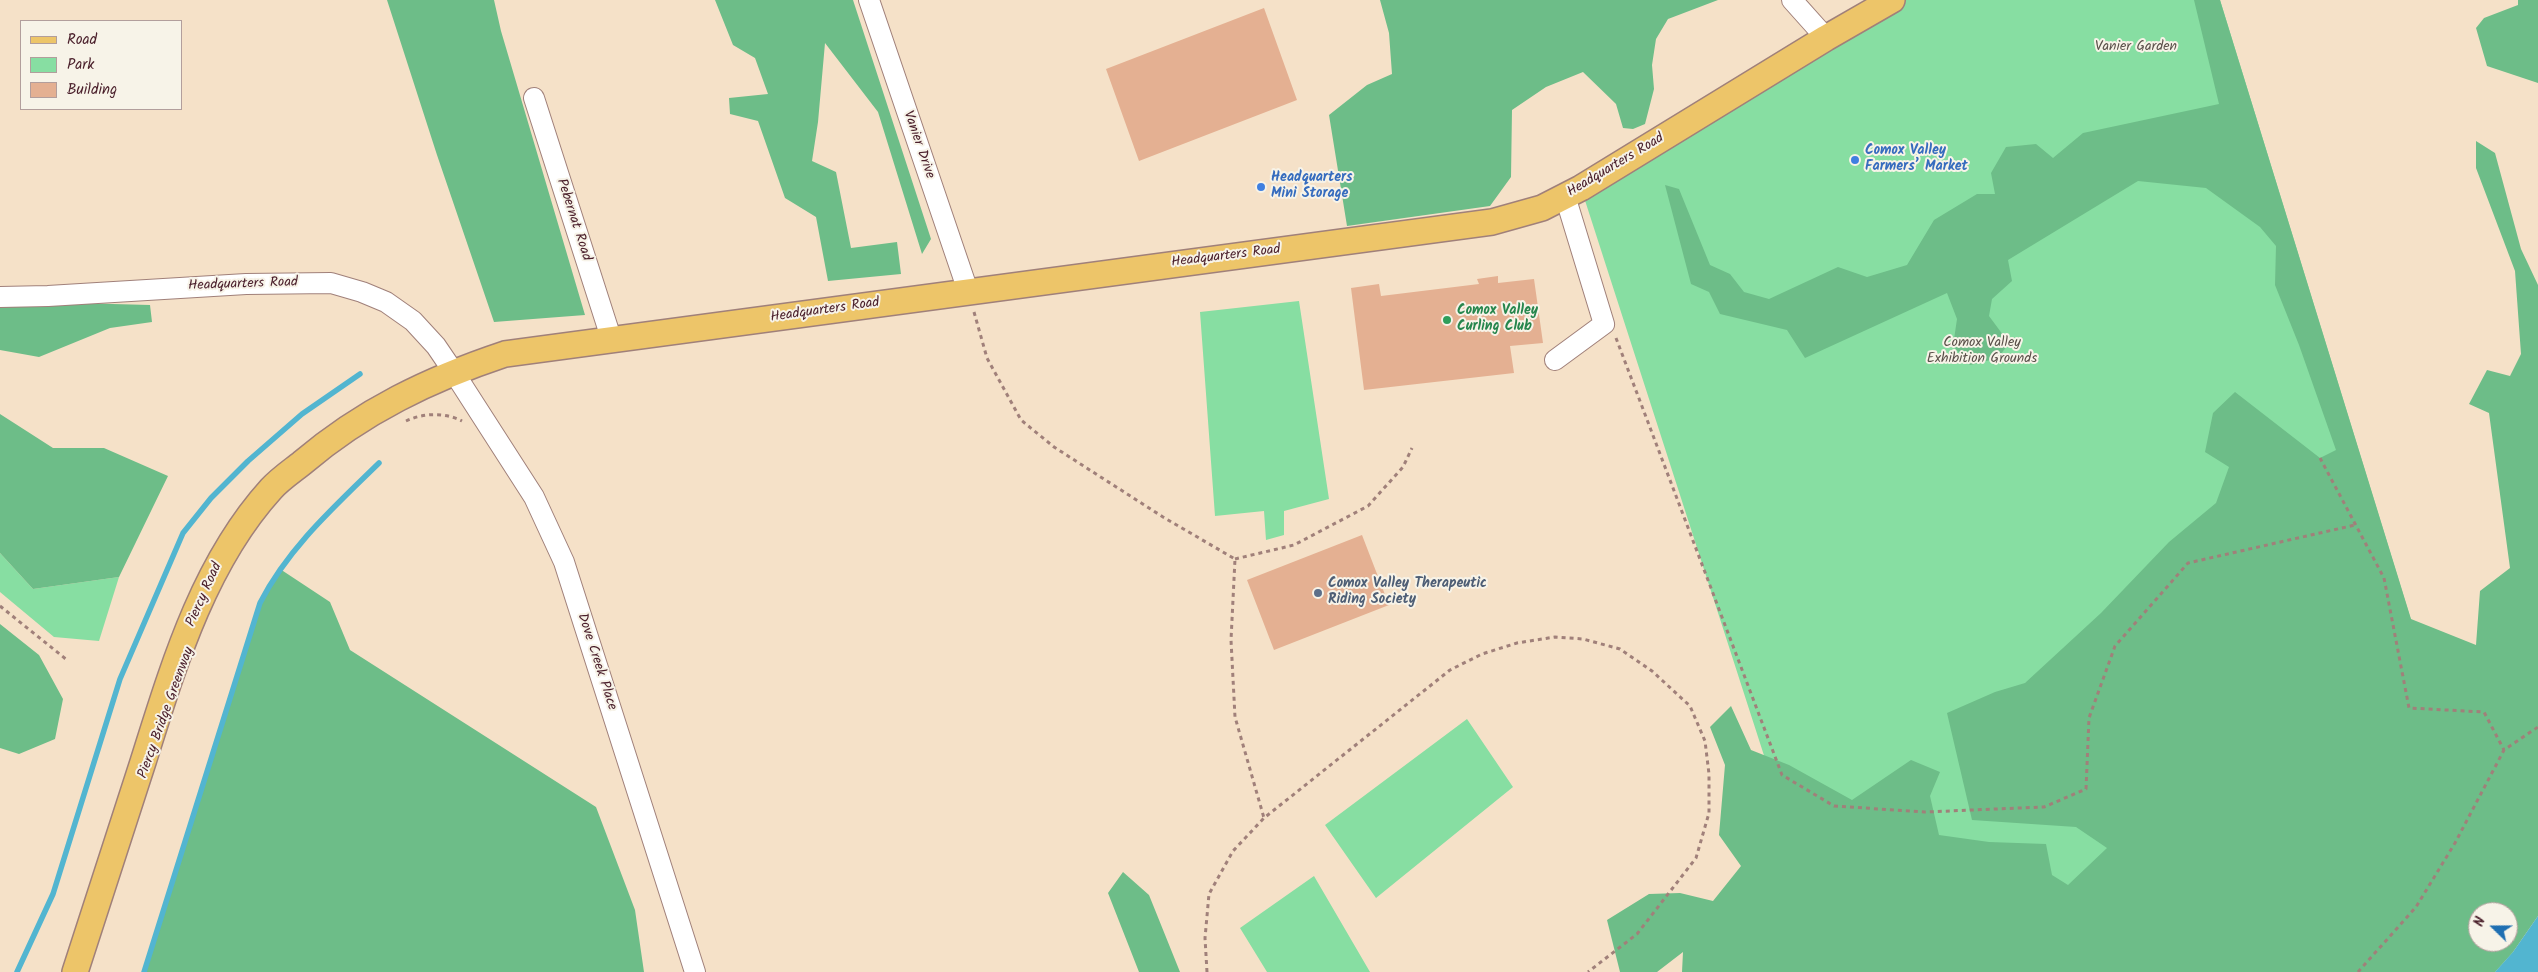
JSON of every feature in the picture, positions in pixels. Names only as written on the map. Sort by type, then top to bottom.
[{"type":"main road","name":"Headquarters Road","points":[[505,354],[612,342],[968,291],[1492,222],[1542,208],[1565,196],[1892,0]]},
{"type":"main road","name":"Piercy Road","points":[[75,972],[166,692],[191,624],[227,546],[272,488],[318,449],[369,413],[454,371],[505,354]]},
{"type":"street","name":"Vanier Drive","points":[[869,0],[968,291]]},
{"type":"street","points":[[1792,0],[1826,38]]},
{"type":"street","name":"Pebernat Road","points":[[534,98],[612,342]]},
{"type":"street","points":[[1555,360],[1604,324],[1565,196]]},
{"type":"street","name":"Headquarters Road","points":[[0,297],[48,296],[246,284],[332,283],[386,302],[414,321],[436,346],[454,371]]},
{"type":"street","name":"Dove Creek Place","points":[[454,371],[534,497],[564,562],[695,972]]},
{"type":"path","points":[[968,291],[987,358],[1021,420],[1062,452],[1163,517],[1235,559],[1294,544],[1368,506],[1403,467],[1412,448]]},
{"type":"path","points":[[1613,331],[1782,775],[1834,806],[1925,812],[2044,808],[2086,789],[2089,718],[2115,646],[2188,563],[2356,525]]},
{"type":"path","points":[[402,423],[417,416],[450,415],[473,427],[492,432]]},
{"type":"path","points":[[2320,458],[2384,578],[2409,708],[2484,712],[2504,750]]},
{"type":"path","points":[[1235,559],[1231,640],[1235,717],[1264,818]]},
{"type":"path","points":[[0,606],[67,660]]},
{"type":"path","points":[[1207,972],[1205,938],[1209,894],[1233,851],[1264,818],[1450,670],[1482,654],[1517,643],[1555,637],[1583,639],[1620,649],[1652,670],[1690,706],[1705,741],[1709,774],[1709,812],[1696,858],[1637,934],[1588,972]]},
{"type":"path","points":[[2358,972],[2416,907],[2455,843],[2504,750],[2538,727]]},
{"type":"green space","points":[[387,0],[494,0],[501,31],[585,315],[494,322]]},
{"type":"green space","points":[[715,0],[853,0],[931,239],[922,254],[878,112],[825,43],[818,122],[812,161],[836,172],[851,248],[897,242],[901,274],[828,281],[816,217],[785,198],[758,121],[730,114],[729,98],[768,94],[755,58],[733,45]]},
{"type":"green space","points":[[1380,0],[1718,0],[1668,19],[1656,39],[1652,65],[1654,89],[1645,124],[1633,129],[1623,128],[1616,104],[1583,72],[1546,87],[1512,110],[1511,177],[1490,206],[1347,226],[1329,115],[1367,85],[1392,74],[1389,33]]},
{"type":"green space","name":"Comox Valley Exhibition Grounds","points":[[1892,0],[2220,0],[2498,902],[2468,902],[2468,952],[2513,952],[2495,972],[1809,895],[1581,188]]},
{"type":"green space","points":[[2194,0],[2220,0],[2411,619],[2476,645],[2480,591],[2510,568],[2489,413],[2469,404],[2487,370],[2510,376],[2521,354],[2515,271],[2476,168],[2476,141],[2495,153],[2521,249],[2538,285],[2538,916],[2518,945],[2518,902],[2468,902],[2468,952],[2513,952],[2495,972],[1682,972],[1683,952],[1657,972],[1620,972],[1607,920],[1649,894],[1680,893],[1713,901],[1741,866],[1719,835],[1725,765],[1710,727],[1731,706],[1751,750],[1789,765],[1852,800],[1911,760],[1940,772],[1930,796],[1939,835],[1989,842],[2046,844],[2052,875],[2068,885],[2107,848],[2076,827],[1972,820],[1947,713],[1995,692],[2025,683],[2101,613],[2169,542],[2216,503],[2229,467],[2205,452],[2213,413],[2235,392],[2320,458],[2336,450],[2299,345],[2275,285],[2276,246],[2260,227],[2206,188],[2138,181],[2008,260],[2012,281],[1992,299],[1989,316],[2009,343],[1998,358],[1970,365],[1953,346],[1957,319],[1947,293],[1805,358],[1787,330],[1720,314],[1709,292],[1691,284],[1665,185],[1679,189],[1710,265],[1730,274],[1744,292],[1769,299],[1838,267],[1867,277],[1907,265],[1934,220],[1977,194],[1995,194],[1991,173],[2006,147],[2036,144],[2053,158],[2083,133],[2219,104]]},
{"type":"green space","points":[[2518,0],[2538,0],[2538,83],[2487,66],[2476,28],[2484,18],[2518,5]]},
{"type":"green space","points":[[0,301],[150,305],[152,322],[110,328],[39,357],[0,350]]},
{"type":"green space","points":[[1299,301],[1329,499],[1284,511],[1284,535],[1266,540],[1264,511],[1215,516],[1200,312]]},
{"type":"green space","points":[[0,414],[53,448],[104,448],[168,476],[119,577],[33,589],[0,553]]},
{"type":"green space","points":[[0,553],[33,589],[119,577],[99,641],[54,637],[0,592]]},
{"type":"green space","points":[[280,569],[330,602],[350,650],[596,807],[635,910],[644,972],[144,972],[255,616]]},
{"type":"green space","points":[[0,624],[39,655],[63,699],[55,739],[19,754],[0,748]]},
{"type":"green space","points":[[1467,719],[1513,787],[1376,898],[1325,825]]},
{"type":"green space","points":[[1123,872],[1149,895],[1180,972],[1139,972],[1108,893]]},
{"type":"green space","points":[[1314,876],[1370,972],[1267,972],[1240,928]]},
{"type":"water","points":[[2538,916],[2538,972],[2495,972],[2513,952],[2518,952],[2518,945]]},
{"type":"building","points":[[1264,8],[1297,100],[1139,161],[1106,69]]},
{"type":"building","name":"Comox Valley Curling Club","points":[[1498,276],[1498,283],[1534,279],[1543,343],[1510,346],[1514,373],[1364,390],[1351,288],[1379,284],[1381,296],[1479,284],[1477,279]]},
{"type":"building","name":"Comox Valley Therapeutic Riding Society","points":[[1362,535],[1389,605],[1274,650],[1247,580]]},
{"type":"waterway","points":[[17,972],[53,894],[120,679],[183,533],[211,498],[248,461],[302,414],[360,374]]},
{"type":"waterway","points":[[144,972],[260,603],[271,583],[298,546],[329,512],[379,463]]},
{"type":"place","name":"Comox Valley Farmers’ Market","points":[[1855,160]]},
{"type":"place","name":"Headquarters Mini Storage","points":[[1261,187]]},
{"type":"place","name":"Comox Valley Curling Club","points":[[1447,320]]},
{"type":"place","name":"Comox Valley Therapeutic Riding Society","points":[[1318,593]]},
{"type":"park label","name":"Vanier Garden","points":[[2136,48]]}]
